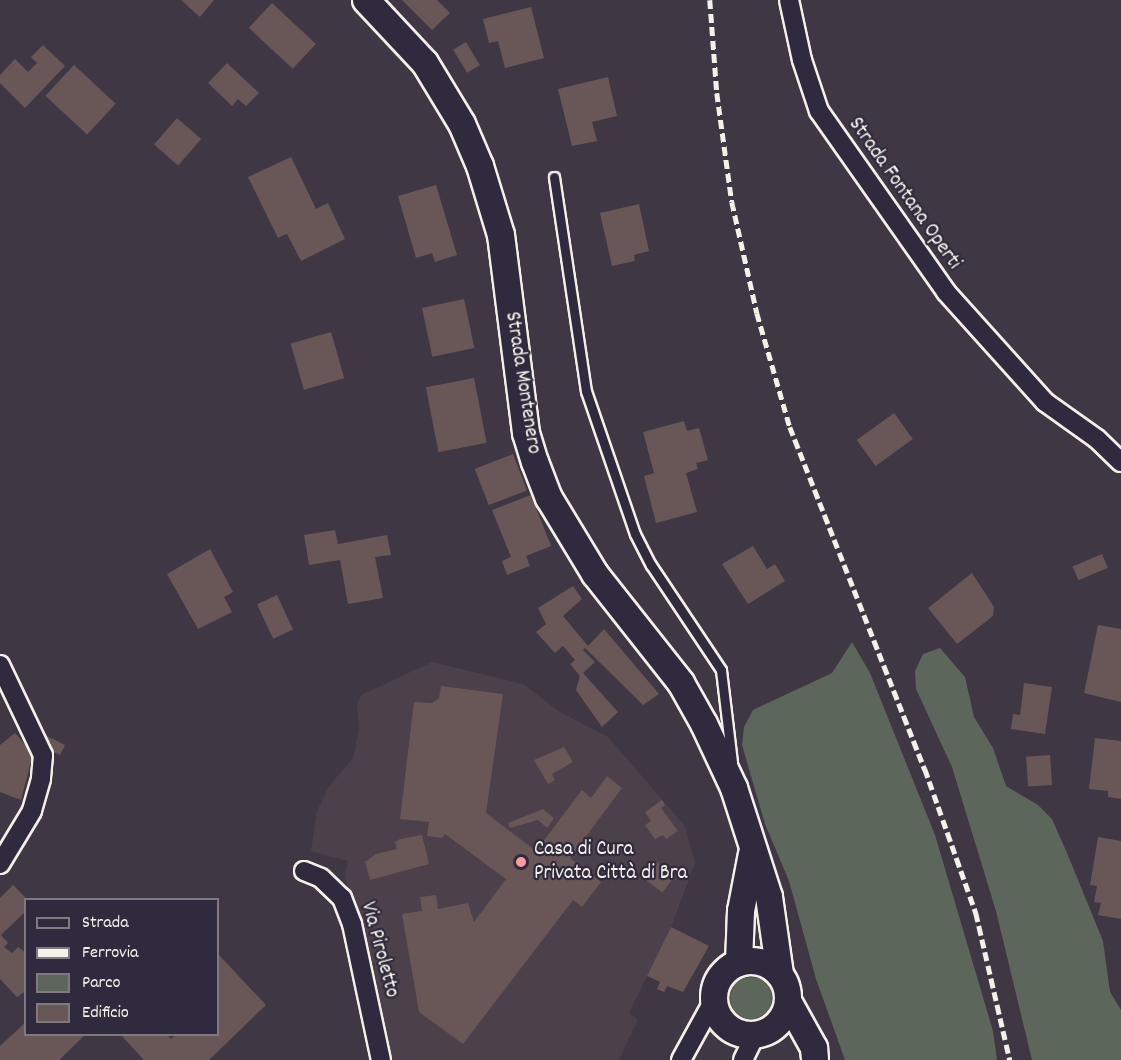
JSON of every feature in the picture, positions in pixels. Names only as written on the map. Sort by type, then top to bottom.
[{"type":"main road","name":"Strada Montenero","points":[[366,0],[425,63],[462,124],[480,166],[501,235],[526,433],[549,498],[595,574],[681,683],[734,788],[752,854],[775,922],[780,974]]},
{"type":"main road","name":"Strada Montenero","points":[[739,963],[741,911],[752,854]]},
{"type":"main road","points":[[808,1060],[792,1044],[761,1033],[743,1034],[723,1022],[714,1000],[720,977],[739,963],[761,962],[780,974],[788,1001],[813,1048],[815,1060]]},
{"type":"main road","points":[[761,1033],[782,1019],[788,1001]]},
{"type":"street","name":"Strada Fontana Operti","points":[[789,0],[812,93],[831,131],[946,292],[1045,402],[1097,439],[1121,462]]},
{"type":"street","points":[[0,665],[43,755],[41,779],[32,811],[0,864]]},
{"type":"street","name":"Via Piroletto","points":[[304,871],[321,878],[342,898],[352,924],[381,1060]]},
{"type":"street","points":[[681,1060],[714,1000]]},
{"type":"street","points":[[743,1060],[761,1033]]},
{"type":"lane","points":[[554,177],[586,391],[635,534],[721,670],[734,788]]},
{"type":"shaded area","name":"Casa di Cura Privata Città di Bra","points":[[432,662],[523,684],[560,712],[608,737],[685,826],[695,863],[671,927],[629,1013],[638,1019],[619,1060],[389,1060],[345,875],[348,861],[311,851],[317,811],[329,786],[353,758],[359,730],[357,705],[361,695]]},
{"type":"green space","points":[[852,642],[870,673],[935,835],[993,1031],[997,1060],[845,1060],[816,979],[789,881],[765,824],[742,745],[744,727],[753,710],[832,673]]},
{"type":"green space","points":[[940,648],[965,677],[974,717],[993,748],[1006,786],[1038,805],[1052,819],[1067,853],[1103,941],[1110,992],[1121,1010],[1121,1060],[1032,1060],[996,911],[952,767],[916,689],[915,671],[923,654]]},
{"type":"green space","points":[[751,977],[759,978],[766,983],[771,990],[771,1006],[766,1013],[759,1018],[751,1019],[743,1018],[736,1013],[731,1006],[730,998],[731,990],[736,983],[743,978]]},
{"type":"building","points":[[181,0],[214,0],[200,17]]},
{"type":"building","points":[[402,0],[437,0],[450,13],[432,30]]},
{"type":"building","points":[[272,3],[316,44],[293,69],[249,28]]},
{"type":"building","points":[[531,7],[544,58],[505,68],[498,41],[489,43],[483,19]]},
{"type":"building","points":[[466,42],[480,65],[467,73],[453,50]]},
{"type":"building","points":[[43,45],[65,66],[25,108],[0,83],[0,75],[15,59],[28,72],[37,63],[31,57]]},
{"type":"building","points":[[227,63],[259,93],[246,106],[238,99],[232,106],[208,83]]},
{"type":"building","points":[[74,65],[116,104],[87,135],[45,96]]},
{"type":"building","points":[[608,77],[617,116],[592,122],[597,141],[572,146],[558,89]]},
{"type":"building","points":[[177,118],[201,139],[178,165],[154,144]]},
{"type":"building","points":[[291,157],[316,209],[328,203],[345,239],[301,261],[287,234],[278,238],[248,177]]},
{"type":"building","points":[[436,185],[457,255],[435,262],[432,253],[416,258],[398,196]]},
{"type":"building","points":[[639,204],[649,251],[634,255],[635,261],[612,266],[600,213]]},
{"type":"building","points":[[464,299],[474,348],[432,357],[422,308]]},
{"type":"building","points":[[331,332],[344,378],[304,390],[291,344]]},
{"type":"building","points":[[474,378],[487,443],[438,452],[426,387]]},
{"type":"building","points":[[894,413],[913,439],[876,466],[857,440]]},
{"type":"building","points":[[684,421],[687,431],[699,428],[708,460],[696,463],[698,469],[686,473],[697,512],[656,523],[644,476],[654,473],[643,432]]},
{"type":"building","points":[[513,454],[527,490],[489,505],[475,469]]},
{"type":"building","points":[[531,495],[551,546],[526,556],[530,566],[507,575],[502,561],[511,557],[492,510]]},
{"type":"building","points":[[335,530],[338,544],[387,535],[391,555],[375,557],[383,598],[348,604],[340,560],[309,565],[304,535]]},
{"type":"building","points":[[753,546],[767,569],[775,564],[785,581],[748,604],[722,564]]},
{"type":"building","points":[[210,549],[233,592],[224,597],[232,612],[198,629],[167,574]]},
{"type":"building","points":[[1102,554],[1108,568],[1078,580],[1073,567]]},
{"type":"building","points":[[972,573],[994,607],[993,616],[957,644],[928,608]]},
{"type":"building","points":[[573,586],[582,599],[563,616],[588,646],[604,629],[659,694],[643,705],[585,648],[583,650],[595,662],[583,673],[618,712],[602,727],[576,690],[580,676],[570,664],[575,660],[563,646],[555,653],[536,632],[546,624],[538,608]]},
{"type":"building","points":[[277,595],[293,629],[273,639],[257,604]]},
{"type":"building","points":[[1098,625],[1121,629],[1121,702],[1084,693]]},
{"type":"building","points":[[1024,683],[1052,687],[1045,734],[1011,729],[1013,714],[1020,715]]},
{"type":"building","points":[[441,686],[503,694],[486,813],[536,851],[582,790],[591,798],[607,776],[622,788],[570,858],[601,882],[582,907],[573,900],[463,1044],[419,1012],[402,914],[422,911],[420,897],[436,895],[438,909],[468,903],[474,922],[506,879],[445,834],[442,838],[427,836],[429,822],[400,819],[414,702],[432,703],[439,698]]},
{"type":"building","points":[[15,733],[33,754],[21,800],[0,792],[0,745]]},
{"type":"building","points":[[45,735],[65,745],[60,755],[48,750]]},
{"type":"building","points":[[1095,738],[1121,741],[1121,799],[1108,797],[1108,791],[1089,789]]},
{"type":"building","points":[[564,747],[573,762],[552,774],[555,780],[548,784],[534,760]]},
{"type":"building","points":[[1050,755],[1052,785],[1028,787],[1026,757]]},
{"type":"building","points":[[662,800],[665,805],[661,808],[678,831],[666,839],[663,835],[655,839],[645,825],[651,821],[645,812]]},
{"type":"building","points":[[543,809],[554,818],[547,828],[538,820],[510,828],[508,823]]},
{"type":"building","points":[[422,835],[429,864],[370,880],[365,862],[376,854],[397,849],[395,842],[400,839]]},
{"type":"building","points":[[1098,837],[1121,841],[1121,919],[1098,915],[1101,903],[1094,902],[1097,886],[1090,885]]},
{"type":"building","points":[[657,862],[675,876],[662,893],[644,879]]},
{"type":"building","points":[[13,885],[26,898],[24,898],[24,913],[1,935],[8,943],[4,947],[12,953],[18,947],[24,952],[24,992],[17,997],[0,979],[0,898]]},
{"type":"building","points":[[671,927],[709,946],[683,992],[667,986],[664,992],[657,989],[660,982],[647,976]]},
{"type":"building","points":[[219,955],[266,1005],[209,1060],[144,1060],[122,1036],[169,1036],[171,1039],[174,1036],[219,1036]]},
{"type":"building","points":[[24,1024],[24,1036],[84,1036],[59,1060],[0,1060],[0,1046]]},
{"type":"railway","points":[[710,0],[717,93],[732,202],[757,313],[790,427],[925,769],[976,913],[1010,1060]]},
{"type":"place","name":"Casa di Cura Privata Città di Bra","points":[[521,862]]}]
